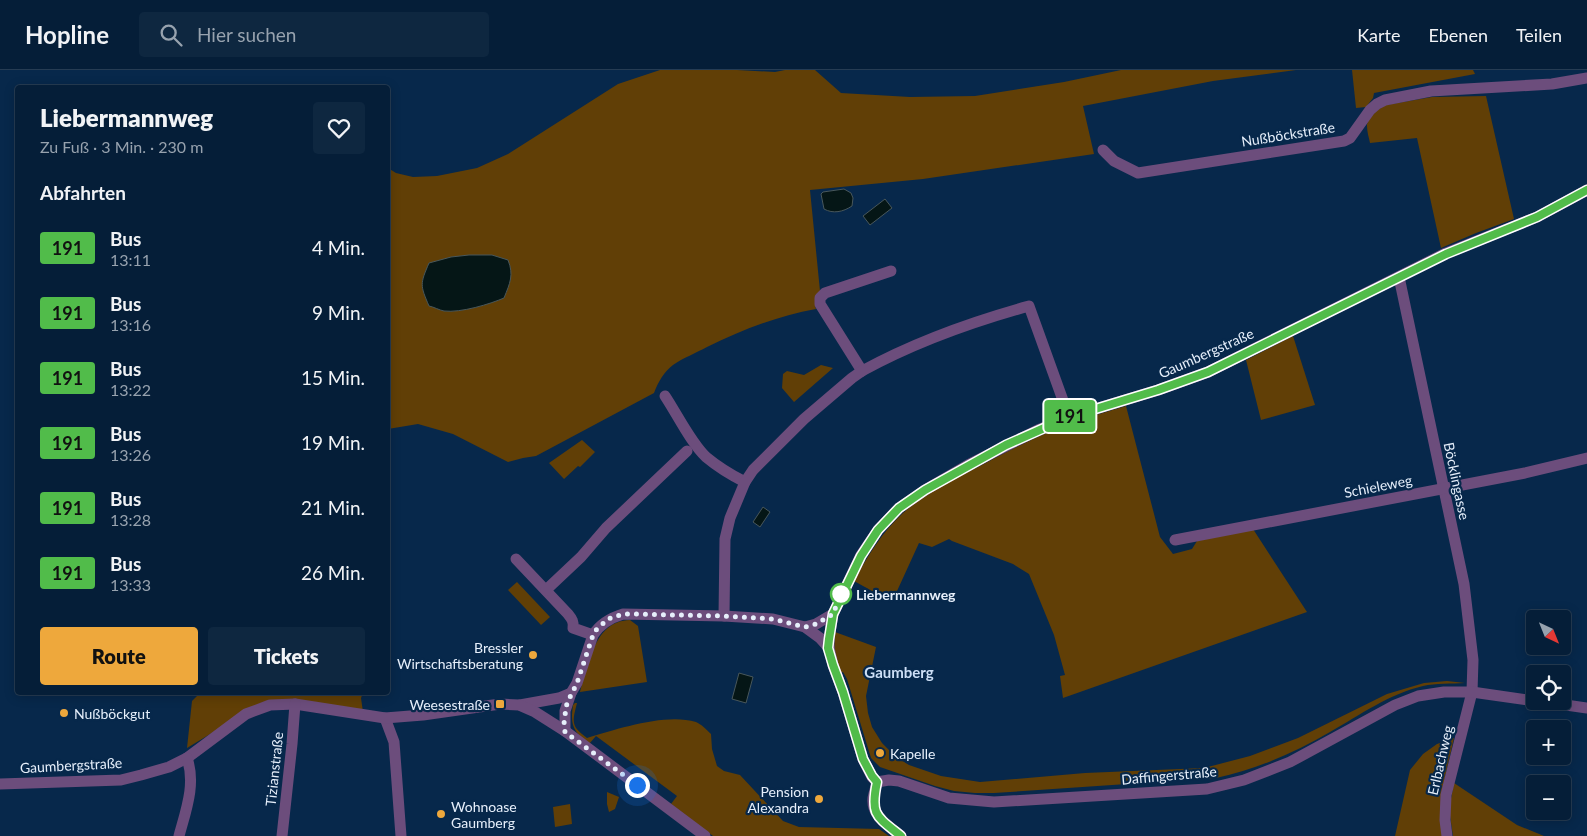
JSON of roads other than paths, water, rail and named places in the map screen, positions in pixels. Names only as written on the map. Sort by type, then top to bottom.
[{"type":"street","name":"Nußböckstraße","points":[[1103,150],[1114,161],[1138,172],[1344,141],[1350,138],[1370,110],[1385,100],[1430,91],[1552,84],[1587,78]]},
{"type":"street","name":"Gaumbergstraße","points":[[877,782],[863,759],[828,648],[833,614],[861,556],[878,530],[899,508],[925,490],[1006,445],[1069,417],[1158,390],[1208,372],[1454,250],[1537,217],[1587,190]]},
{"type":"street","points":[[862,371],[820,304],[820,298],[825,293],[891,271]]},
{"type":"street","name":"Böcklingasse","points":[[1400,277],[1464,584],[1473,660],[1472,692]]},
{"type":"street","points":[[724,616],[725,539],[730,518],[745,482],[753,470],[804,419],[862,371],[955,328],[1029,306],[1069,417]]},
{"type":"street","points":[[665,396],[701,452],[716,465],[745,482]]},
{"type":"street","points":[[546,590],[581,557],[606,528],[687,451]]},
{"type":"street","name":"Schieleweg","points":[[1174,540],[1525,473],[1587,458]]},
{"type":"street","points":[[516,559],[572,619],[573,628],[593,635]]},
{"type":"street","points":[[565,732],[565,711],[571,693],[577,683],[593,635],[608,619],[623,614],[773,619],[805,627],[820,638],[828,648]]},
{"type":"street","points":[[805,627],[816,624],[833,614]]},
{"type":"street","name":"Daffingerstraße","points":[[877,782],[899,781],[949,798],[994,802],[1206,789],[1244,780],[1290,762],[1406,700],[1418,696],[1444,692],[1472,692],[1526,700]]},
{"type":"street","name":"Erlbachweg","points":[[1447,836],[1445,820],[1446,795],[1472,692]]},
{"type":"street","points":[[519,704],[559,698],[571,693]]},
{"type":"street","name":"Gaumbergstraße","points":[[0,784],[120,780],[170,767],[188,758],[246,714],[270,705],[295,704],[384,718],[424,715],[500,704],[519,704]]},
{"type":"street","name":"Tizianstraße","points":[[282,836],[295,704]]},
{"type":"street","points":[[519,704],[550,721],[705,836]]},
{"type":"street","name":"Daffingerstraße","points":[[1571,706],[1587,708]]},
{"type":"street","points":[[384,718],[394,742],[401,836]]},
{"type":"street","points":[[179,836],[190,794],[191,772],[188,758]]},
{"type":"street","points":[[877,782],[873,798],[875,810],[882,820],[901,836]]},
{"type":"place","name":"Liebermannweg","points":[[841,594]]},
{"type":"place","name":"Bressler Wirtschaftsberatung","points":[[533,655]]},
{"type":"place","name":"Weesestraße","points":[[500,704]]},
{"type":"place","name":"Nußböckgut","points":[[64,713]]},
{"type":"place","name":"Kapelle","points":[[880,753]]},
{"type":"place","name":"Pension Alexandra","points":[[819,799]]},
{"type":"place","name":"Wohnoase Gaumberg","points":[[441,814]]},
{"type":"district","name":"Gaumberg","points":[[899,672]]}]
